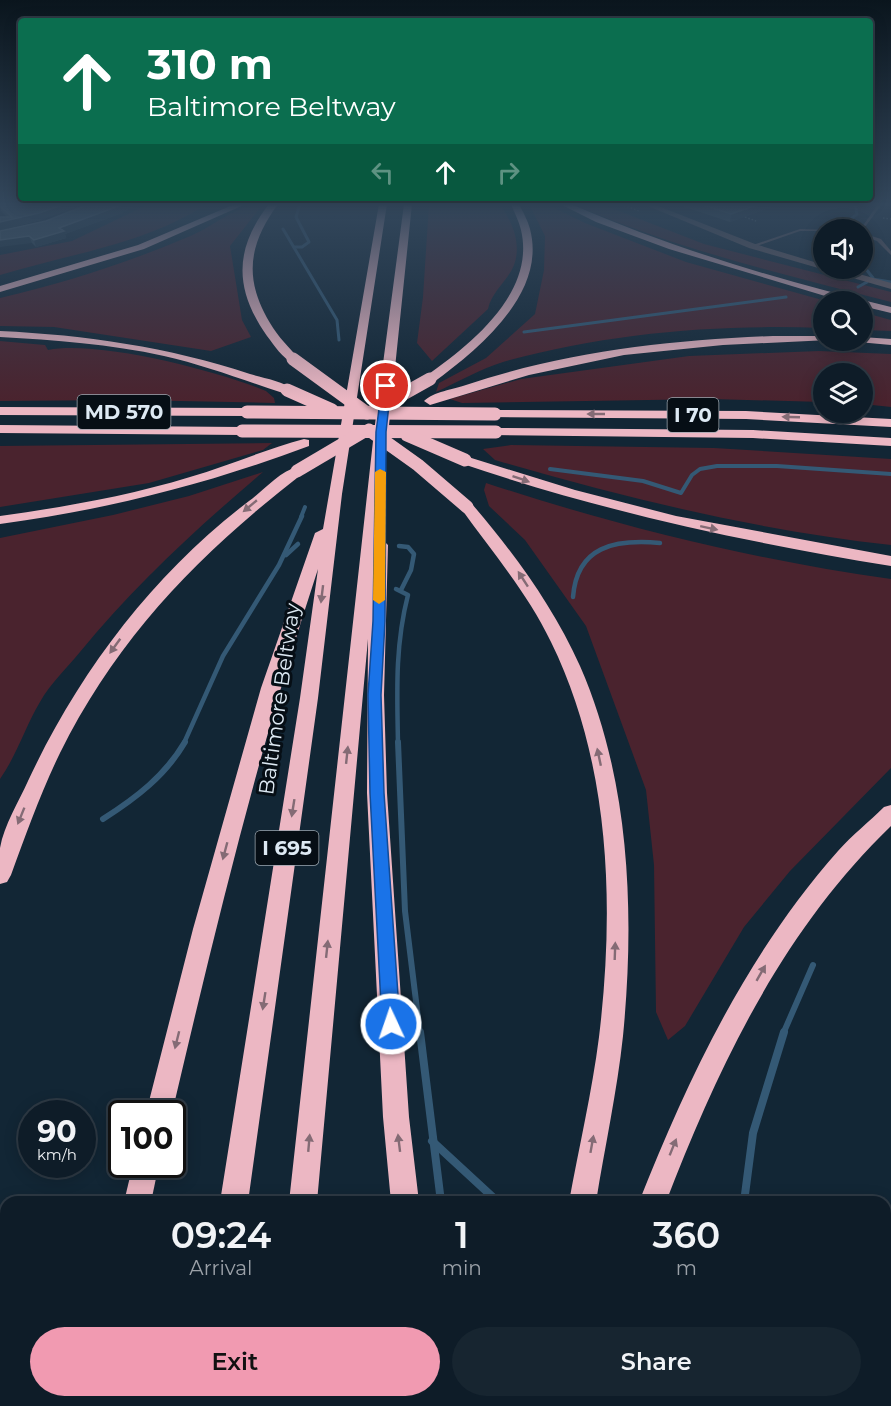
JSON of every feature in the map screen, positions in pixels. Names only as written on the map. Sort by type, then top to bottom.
[{"type":"highway","points":[[0,289],[65,270]]},
{"type":"highway","points":[[246,270],[247,284],[262,322],[274,341],[293,359],[375,419],[465,460],[560,492],[676,521],[891,561]]},
{"type":"highway","name":"Baltimore Beltway","points":[[235,1196],[309,698],[335,494],[372,270]]},
{"type":"highway","name":"I 695","points":[[304,1196],[381,432],[400,270]]},
{"type":"highway","points":[[0,520],[151,492],[252,464],[370,413],[450,366],[493,326],[518,290],[523,270]]},
{"type":"highway","points":[[749,270],[823,291]]},
{"type":"highway","points":[[873,305],[891,310]]},
{"type":"highway","points":[[0,334],[71,339],[147,349],[221,368],[287,390],[364,427],[418,465],[466,507],[501,546],[554,630],[581,690],[599,754],[610,822],[616,898],[613,1014],[583,1196]]},
{"type":"highway","points":[[0,875],[20,818],[46,760],[76,705],[120,638],[166,582],[254,503],[297,471],[334,447],[430,401],[525,370],[624,350],[730,339],[813,339]]},
{"type":"highway","points":[[873,341],[891,342]]},
{"type":"highway","name":"MD 570","points":[[0,411],[247,412]]},
{"type":"highway","name":"I 70","points":[[247,412],[747,415],[891,423]]},
{"type":"highway","name":"MD 570","points":[[0,429],[242,430]]},
{"type":"highway","name":"I 70","points":[[242,430],[753,434],[891,442]]},
{"type":"highway","points":[[381,432],[379,621],[375,695],[377,793],[396,1117],[404,1196]]},
{"type":"highway","points":[[162,1100],[204,930],[270,688],[335,494]]},
{"type":"highway","points":[[654,1196],[676,1140],[717,1053],[763,969],[807,905],[846,857],[891,813]]},
{"type":"highway","points":[[138,1196],[143,1178]]},
{"type":"street","points":[[865,279],[891,286]]},
{"type":"shaded area","points":[[0,270],[20,270],[0,275]]},
{"type":"shaded area","points":[[101,270],[234,270],[242,320],[251,337],[211,351],[54,327],[0,326],[0,298]]},
{"type":"shaded area","points":[[425,270],[512,270],[493,297],[488,309],[432,361],[417,343]]},
{"type":"shaded area","points":[[544,270],[713,270],[813,297],[813,328],[702,329],[622,337],[503,362],[436,392],[439,383],[486,358],[535,314]]},
{"type":"shaded area","points":[[765,270],[804,270],[813,272],[813,279],[840,279],[891,292],[891,302],[873,297],[873,291],[848,291]]},
{"type":"shaded area","points":[[873,315],[891,320],[891,331],[873,330]]},
{"type":"shaded area","points":[[0,341],[45,345],[48,350],[96,349],[158,359],[245,383],[266,391],[274,398],[275,403],[128,400],[0,401]]},
{"type":"shaded area","points":[[819,351],[891,354],[891,407],[873,405],[873,363],[813,363],[813,402],[711,399],[462,403],[450,399],[521,379],[689,356]]},
{"type":"shaded area","points":[[272,443],[263,450],[149,483],[0,507],[0,446]]},
{"type":"shaded area","points":[[511,445],[714,448],[891,459],[891,545],[790,531],[642,500],[495,460],[483,449]]},
{"type":"shaded area","points":[[263,472],[214,514],[145,580],[59,676],[40,702],[0,779],[0,538],[113,515],[189,496]]},
{"type":"shaded area","points":[[486,483],[535,499],[686,540],[788,562],[891,579],[891,768],[790,871],[744,927],[685,1026],[668,1040],[656,1012],[654,865],[646,790],[586,626],[525,540],[489,506],[484,490]]},
{"type":"waterway","points":[[307,270],[337,320],[339,340]]},
{"type":"waterway","points":[[872,279],[891,282]]},
{"type":"waterway","points":[[858,287],[867,282]]},
{"type":"waterway","points":[[524,332],[786,297]]},
{"type":"waterway","points":[[550,469],[643,481],[681,493],[692,475],[700,469],[717,466],[777,466],[891,474]]},
{"type":"waterway","points":[[301,517],[305,507]]},
{"type":"waterway","points":[[184,743],[223,656],[279,565],[302,516]]},
{"type":"waterway","points":[[573,597],[576,580],[582,566],[590,556],[601,549],[628,543],[660,543]]},
{"type":"waterway","points":[[286,555],[298,544]]},
{"type":"waterway","points":[[399,546],[408,547],[414,554],[411,570],[401,590]]},
{"type":"waterway","points":[[396,589],[408,595],[399,650],[398,743]]},
{"type":"waterway","points":[[103,819],[127,803],[159,776],[185,742]]},
{"type":"waterway","points":[[398,742],[405,911],[420,1034]]},
{"type":"waterway","points":[[783,1034],[813,965]]},
{"type":"waterway","points":[[420,1032],[434,1143]]},
{"type":"waterway","points":[[745,1196],[753,1133],[784,1032]]},
{"type":"waterway","points":[[434,1143],[492,1196]]},
{"type":"waterway","points":[[434,1143],[440,1196]]},
{"type":"slow traffic","points":[[379,600],[380,472]]},
{"type":"route","points":[[386,386],[381,432],[379,621],[375,695],[377,793],[391,1024]]}]
